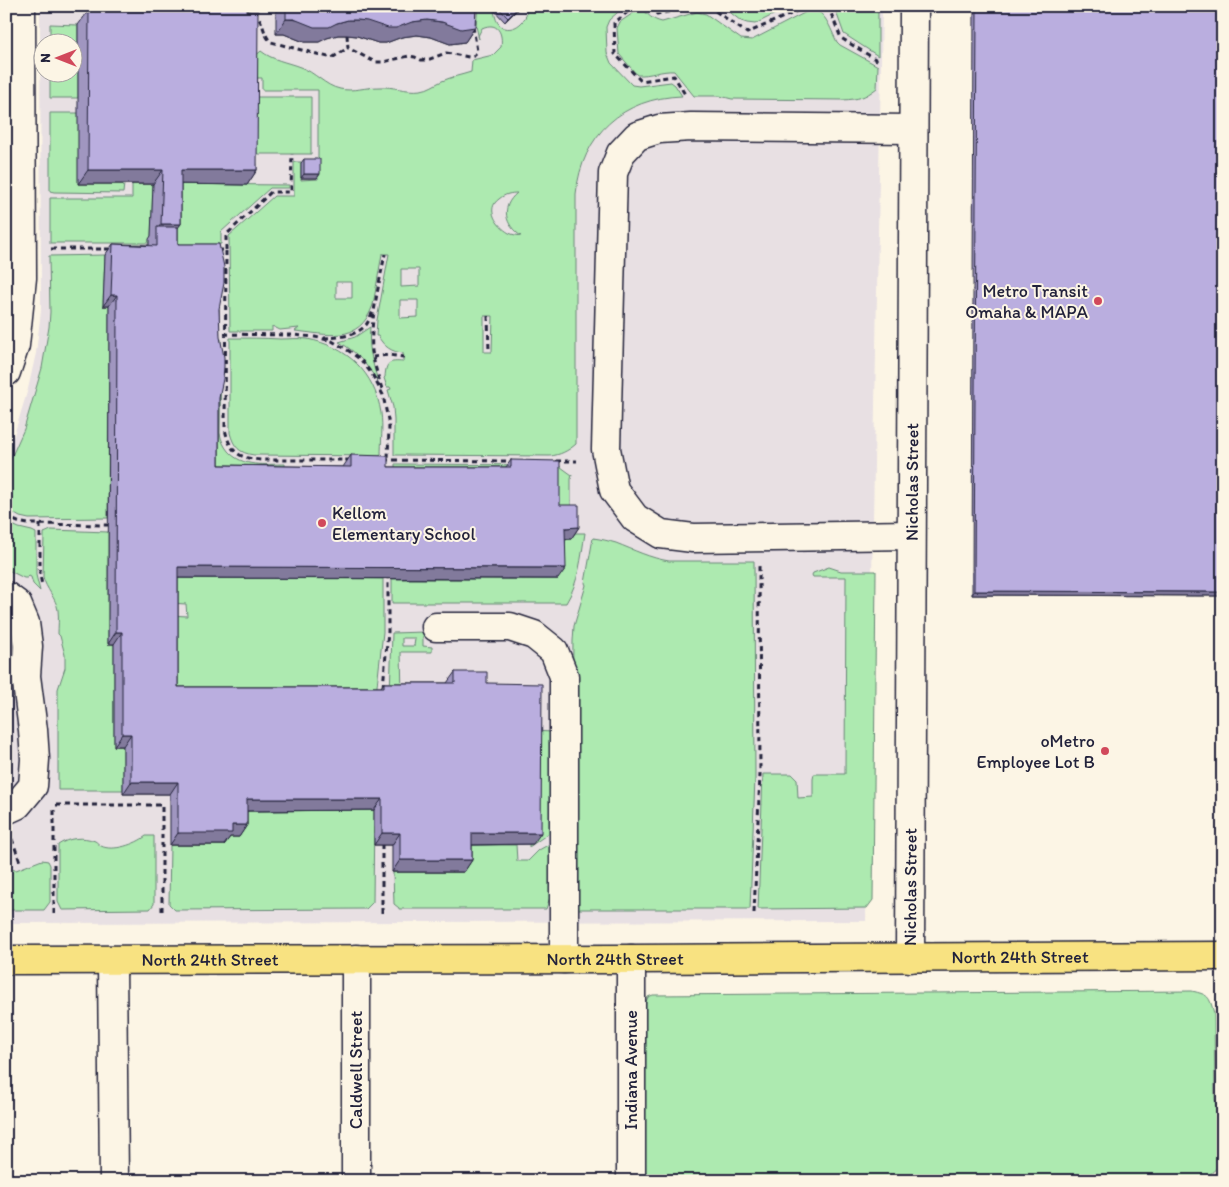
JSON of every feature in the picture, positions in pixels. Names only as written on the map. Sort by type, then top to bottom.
[{"type":"main road","name":"North 24th Street","points":[[6,960],[1223,956]]},
{"type":"street","points":[[6,372],[15,345],[22,278],[14,156],[14,56],[21,6]]},
{"type":"street","name":"Nicholas Street","points":[[910,958],[914,6]]},
{"type":"street","points":[[911,536],[693,538],[661,534],[635,518],[614,490],[606,449],[612,173],[621,153],[638,136],[659,129],[691,127],[913,129]]},
{"type":"street","points":[[6,596],[17,604],[25,623],[28,646],[16,683],[32,720],[35,759],[33,786],[17,805],[6,810]]},
{"type":"street","points":[[436,627],[510,627],[534,635],[554,651],[564,676],[564,959]]},
{"type":"street","name":"Caldwell Street","points":[[356,959],[356,1181]]},
{"type":"street","name":"Indiana Avenue","points":[[630,959],[630,1181]]},
{"type":"street","points":[[112,960],[114,1181]]},
{"type":"path","points":[[635,6],[614,23],[615,54],[641,81],[674,76],[690,101]]},
{"type":"path","points":[[650,6],[656,14],[700,6]]},
{"type":"path","points":[[708,6],[747,33],[809,6]]},
{"type":"path","points":[[828,6],[841,38],[880,62]]},
{"type":"path","points":[[237,10],[247,10],[260,18],[267,38],[271,42],[332,58],[348,48]]},
{"type":"path","points":[[348,48],[375,62],[409,56],[427,60],[446,53],[469,57],[474,56],[477,51],[472,27],[473,20]]},
{"type":"path","points":[[347,35],[348,48]]},
{"type":"path","points":[[292,154],[291,192],[271,192],[226,235],[225,429],[228,443],[238,453],[248,459],[353,460]]},
{"type":"path","points":[[45,249],[121,249]]},
{"type":"path","points":[[216,250],[226,250]]},
{"type":"path","points":[[386,254],[375,308],[373,357],[389,425],[388,460]]},
{"type":"path","points":[[212,334],[292,335],[321,338],[344,337],[356,332],[366,324],[375,308]]},
{"type":"path","points":[[488,316],[489,352]]},
{"type":"path","points":[[321,338],[332,341],[360,360],[372,374],[383,394]]},
{"type":"path","points":[[373,357],[404,356]]},
{"type":"path","points":[[288,460],[288,469]]},
{"type":"path","points":[[380,460],[514,461]]},
{"type":"path","points":[[553,461],[582,461]]},
{"type":"path","points":[[6,517],[28,524],[108,525]]},
{"type":"path","points":[[40,524],[40,576],[43,588]]},
{"type":"path","points":[[754,913],[760,774],[759,557]]},
{"type":"path","points":[[383,695],[388,632],[388,579]]},
{"type":"path","points":[[54,914],[54,805],[162,805],[162,914]]},
{"type":"path","points":[[11,837],[20,862]]},
{"type":"path","points":[[382,845],[382,914]]},
{"type":"shaded area","points":[[40,6],[882,6],[866,921],[6,923],[6,449],[14,435],[28,389],[36,353],[41,311],[40,82],[82,82],[82,32],[40,32]]},
{"type":"green space","points":[[478,6],[492,6],[498,23],[502,27],[513,28],[518,26],[525,17],[527,12],[526,6],[625,6],[609,20],[606,27],[607,53],[611,63],[632,85],[639,86],[671,82],[682,96],[661,98],[641,104],[624,112],[609,123],[597,137],[587,154],[580,173],[576,194],[576,444],[564,452],[550,456],[394,455],[393,407],[388,390],[391,389],[387,387],[384,378],[387,365],[391,362],[403,362],[403,353],[389,348],[376,336],[377,320],[389,254],[382,254],[373,305],[367,318],[351,332],[330,335],[295,331],[299,328],[280,330],[272,326],[272,331],[230,331],[229,236],[274,196],[294,196],[294,162],[301,162],[301,180],[318,179],[318,90],[262,90],[262,78],[253,78],[253,58],[261,51],[275,59],[305,69],[340,89],[384,87],[421,90],[471,72],[472,60],[493,55],[501,47],[500,33],[496,27],[487,26],[482,28],[478,36],[476,26]],"holes":[[[517,193],[508,204],[508,221],[511,227],[521,236],[510,234],[500,226],[494,217],[493,208],[495,203],[510,194]],[[401,269],[419,269],[419,286],[401,287]],[[336,282],[352,282],[352,298],[336,298]],[[400,300],[418,300],[418,317],[400,318]],[[484,316],[493,316],[492,352],[484,352]]]},
{"type":"green space","points":[[722,6],[791,6],[755,24],[741,21]]},
{"type":"green space","points":[[834,6],[878,6],[878,56],[844,34]]},
{"type":"green space","points":[[642,7],[650,17],[662,22],[697,12],[706,14],[741,39],[752,40],[808,11],[814,10],[823,15],[840,45],[878,66],[877,88],[861,97],[843,100],[732,99],[720,96],[694,96],[674,71],[637,75],[619,54],[617,28],[620,22]]},
{"type":"green space","points":[[50,24],[78,25],[78,32],[50,32]]},
{"type":"green space","points":[[50,82],[78,82],[78,98],[50,98]]},
{"type":"green space","points":[[253,97],[311,97],[311,154],[253,154]]},
{"type":"green space","points":[[50,113],[78,113],[124,184],[123,193],[50,191]]},
{"type":"green space","points":[[132,184],[153,184],[151,239],[149,243],[50,243],[50,198],[132,198]]},
{"type":"green space","points":[[171,184],[289,185],[289,188],[270,188],[221,232],[221,244],[170,244]]},
{"type":"green space","points":[[105,255],[103,306],[109,306],[108,518],[29,519],[20,517],[6,509],[6,469],[24,429],[42,368],[50,312],[49,256]]},
{"type":"green space","points":[[370,327],[371,354],[378,381],[357,355],[339,342],[355,337]]},
{"type":"green space","points":[[230,338],[307,339],[335,348],[346,355],[365,374],[373,386],[378,399],[382,418],[381,456],[254,455],[241,451],[235,446],[230,433]]},
{"type":"green space","points":[[211,339],[221,339],[220,433],[224,445],[234,456],[247,463],[285,464],[285,478],[211,477]]},
{"type":"green space","points":[[395,464],[550,465],[561,467],[572,475],[571,517],[395,479]]},
{"type":"green space","points":[[6,522],[36,533],[36,575],[40,591],[33,584],[31,577],[24,578],[6,569]]},
{"type":"green space","points":[[51,530],[108,532],[108,643],[114,644],[114,746],[123,746],[123,790],[58,790],[58,689],[65,668],[65,655],[58,634],[57,606],[43,577],[44,533]]},
{"type":"green space","points":[[571,533],[585,533],[577,578],[566,603],[392,603],[392,579],[558,579],[557,540]]},
{"type":"green space","points":[[593,538],[616,543],[649,556],[669,561],[754,561],[755,778],[750,909],[570,909],[573,641],[574,626],[586,585]]},
{"type":"green space","points":[[829,567],[841,571],[876,571],[873,900],[867,908],[758,909],[763,774],[792,774],[797,779],[798,798],[813,797],[814,774],[845,774],[846,577],[813,577],[812,575]]},
{"type":"green space","points":[[170,578],[383,579],[383,632],[376,695],[170,699],[170,615],[187,616],[186,604],[170,603]]},
{"type":"green space","points":[[424,632],[432,637],[423,637],[423,646],[432,647],[432,652],[401,652],[402,695],[390,695],[392,633]],"holes":[[[402,638],[415,638],[414,646],[402,646]]]},
{"type":"green space","points":[[533,731],[553,732],[555,829],[529,847]]},
{"type":"green space","points":[[374,810],[373,902],[366,909],[175,910],[169,904],[170,845],[224,845],[239,811]]},
{"type":"green space","points":[[146,836],[154,836],[154,904],[150,909],[62,910],[58,902],[58,845],[81,838],[95,841],[106,848],[118,848],[136,842]]},
{"type":"green space","points":[[555,841],[553,888],[546,909],[399,909],[394,904],[393,872],[464,872],[464,845],[516,845],[517,861],[528,861],[539,850]]},
{"type":"green space","points":[[42,860],[48,861],[50,865],[50,902],[44,910],[6,910],[6,869],[16,870]]},
{"type":"green space","points":[[1192,991],[1208,997],[1214,1013],[1215,1099],[1223,1129],[1223,1162],[1203,1181],[642,1181],[643,1009],[648,997],[653,995]]},
{"type":"building","points":[[163,6],[247,6],[247,11],[258,11],[257,170],[181,170],[181,224],[161,224],[163,170],[88,170],[89,10],[164,11]]},
{"type":"building","points":[[286,6],[476,6],[475,27],[461,29],[442,22],[427,20],[412,22],[396,28],[388,28],[367,21],[348,20],[329,27],[314,27],[294,19],[286,19]]},
{"type":"building","points":[[497,6],[519,6],[508,18]]},
{"type":"building","name":"Metro Transit Omaha & MAPA","points":[[977,6],[1223,6],[1223,592],[974,591]]},
{"type":"building","points":[[304,159],[320,159],[320,174],[304,174]]},
{"type":"building","points":[[157,227],[178,227],[178,244],[219,244],[224,267],[224,283],[219,309],[224,367],[219,398],[219,465],[351,467],[351,455],[388,456],[388,467],[511,467],[511,460],[560,461],[560,505],[579,505],[579,527],[565,528],[566,568],[178,567],[178,687],[384,687],[384,683],[455,683],[455,672],[487,672],[487,683],[542,684],[541,833],[472,833],[472,860],[400,860],[400,833],[382,833],[382,799],[247,799],[247,825],[232,825],[232,833],[178,833],[178,782],[131,782],[131,734],[122,734],[122,632],[116,632],[117,295],[111,295],[113,244],[157,246]]},
{"type":"place","name":"Metro Transit Omaha & MAPA","points":[[1098,301]]},
{"type":"place","name":"Kellom Elementary School","points":[[322,523]]},
{"type":"place","name":"oMetro Employee Lot B","points":[[1105,751]]}]
